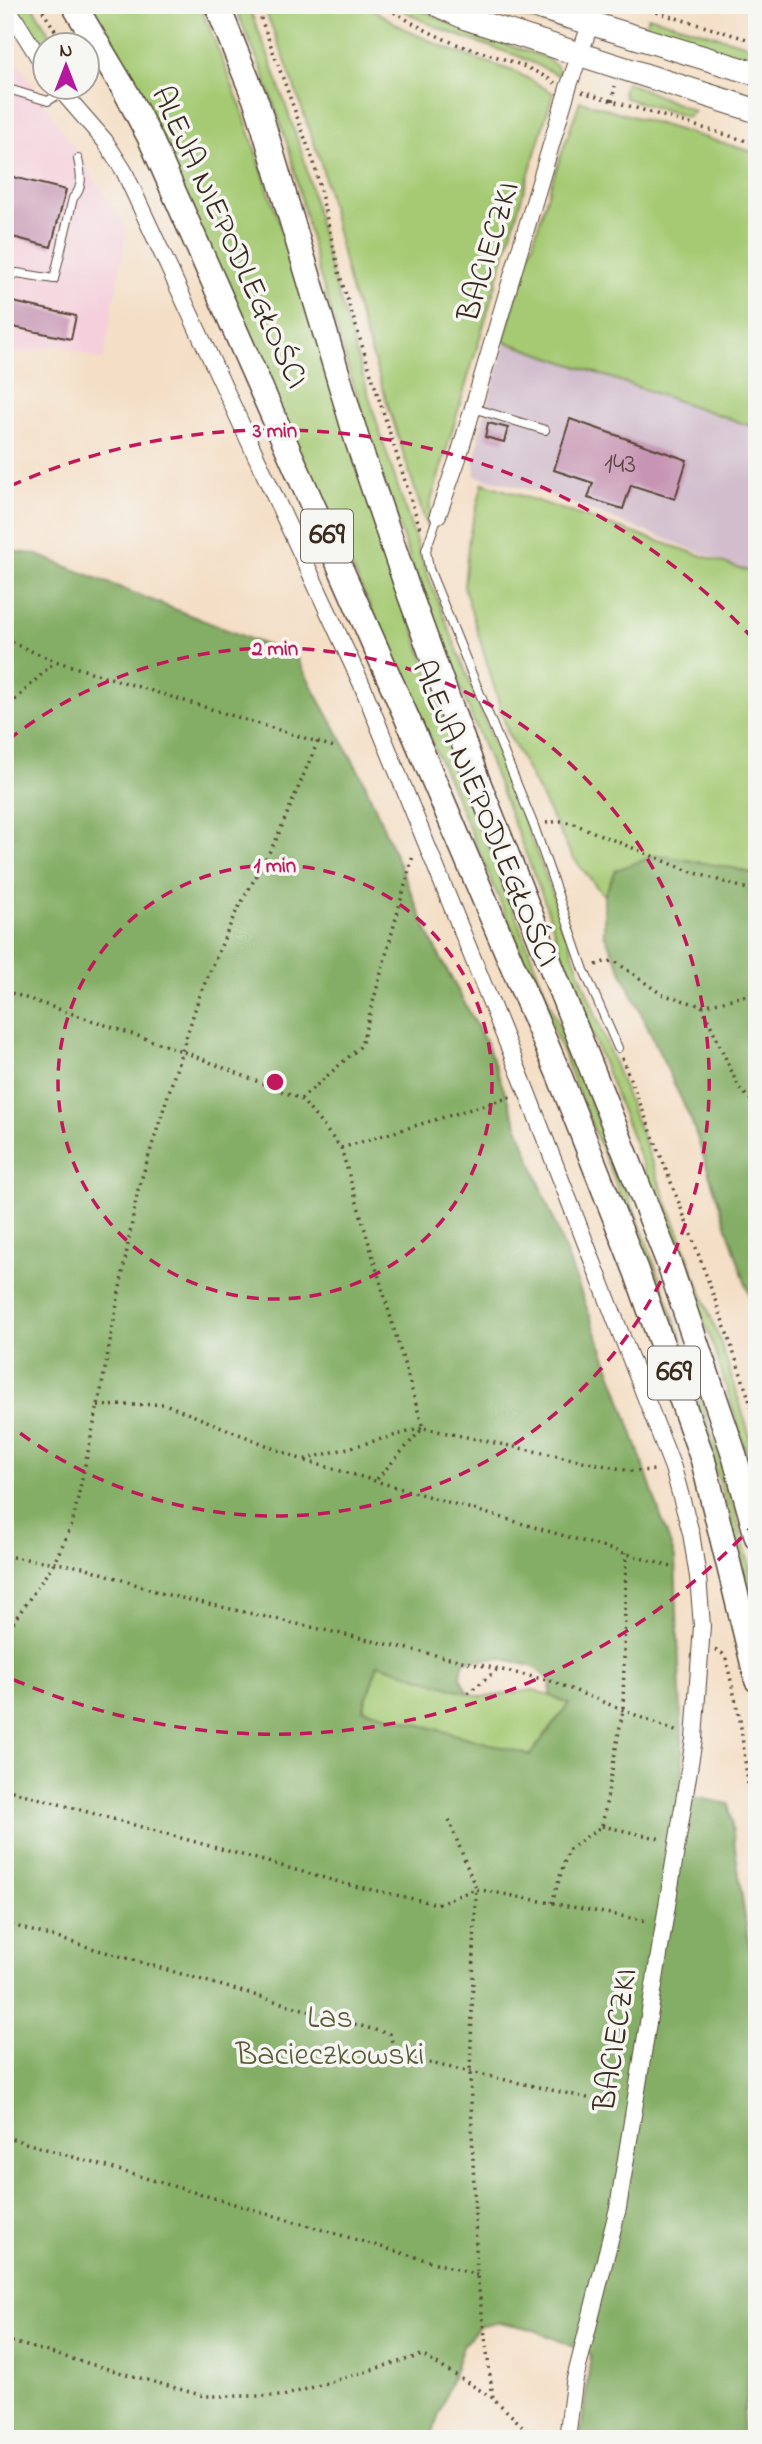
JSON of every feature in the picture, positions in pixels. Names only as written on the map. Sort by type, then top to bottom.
[{"type":"main road","name":"ALEJA NIEPODLEGŁOŚCI","points":[[74,5],[150,138],[414,734],[560,1077],[641,1283],[703,1460],[757,1680]]},
{"type":"main road","name":"ALEJA NIEPODLEGŁOŚCI","points":[[217,5],[257,104],[358,443],[407,586],[476,777],[668,1261],[733,1451],[757,1537]]},
{"type":"main road","points":[[438,5],[466,18],[757,111]]},
{"type":"main road","points":[[531,5],[594,15],[757,74]]},
{"type":"street","points":[[6,5],[32,47]]},
{"type":"street","name":"BACIECZKI","points":[[438,515],[473,408],[579,55],[594,15]]},
{"type":"street","name":"BACIECZKI","points":[[71,102],[105,141],[124,171],[362,685],[523,1082],[673,1468],[691,1533],[702,1647],[694,1740],[618,2208],[574,2383],[567,2439]]},
{"type":"lane","points":[[5,88],[32,96]]},
{"type":"lane","points":[[5,279],[17,272],[54,279],[73,198],[77,194],[81,177],[78,159]]},
{"type":"lane","points":[[473,408],[545,430]]},
{"type":"lane","points":[[438,515],[426,550],[429,569],[534,826],[584,970],[618,1048]]},
{"type":"path","points":[[39,5],[56,32]]},
{"type":"path","points":[[256,5],[314,163],[340,276],[426,550]]},
{"type":"path","points":[[636,10],[649,10],[757,42]]},
{"type":"path","points":[[5,640],[55,661],[334,747]]},
{"type":"path","points":[[5,710],[55,661]]},
{"type":"path","points":[[5,1634],[54,1563],[72,1525],[98,1406],[138,1190],[199,997],[234,916],[276,840],[318,741]]},
{"type":"path","points":[[534,826],[550,822],[573,824],[689,871],[757,892]]},
{"type":"path","points":[[300,1099],[361,1046],[416,845]]},
{"type":"path","points":[[584,970],[607,961],[616,962],[661,994],[702,1006],[757,993]]},
{"type":"path","points":[[5,991],[182,1051],[300,1099],[341,1148],[423,1427]]},
{"type":"path","points":[[702,1006],[739,1088],[757,1106]]},
{"type":"path","points":[[618,1048],[732,1343],[757,1424]]},
{"type":"path","points":[[341,1148],[517,1096]]},
{"type":"path","points":[[98,1406],[165,1404],[303,1460],[377,1479],[676,1568]]},
{"type":"path","points":[[303,1460],[423,1427],[631,1471],[673,1468]]},
{"type":"path","points":[[377,1479],[423,1427]]},
{"type":"path","points":[[653,1461],[659,1478]]},
{"type":"path","points":[[552,1903],[568,1850],[602,1826],[624,1709],[626,1553]]},
{"type":"path","points":[[5,1556],[84,1567],[164,1594],[551,1681],[694,1740]]},
{"type":"path","points":[[702,1647],[718,1651],[726,1659],[740,1720],[757,1856]]},
{"type":"path","points":[[468,1693],[498,1669]]},
{"type":"path","points":[[5,1789],[350,1885],[437,1905],[476,1889],[657,1923]]},
{"type":"path","points":[[449,1820],[476,1889],[470,2072],[477,2275],[493,2398]]},
{"type":"path","points":[[602,1826],[678,1843]]},
{"type":"path","points":[[5,1923],[389,2034],[398,2056],[635,2109]]},
{"type":"path","points":[[5,2137],[477,2275]]},
{"type":"path","points":[[5,2340],[204,2396],[283,2396],[422,2355],[493,2398],[536,2439]]},
{"type":"shaded area","points":[[5,43],[32,84],[32,102],[44,102],[127,229],[103,361],[58,345],[5,356]]},
{"type":"shaded area","points":[[505,343],[757,428],[757,574],[545,493],[475,476],[474,459],[480,439],[478,438]]},
{"type":"green space","points":[[14,5],[32,5],[48,32],[32,32],[32,35]]},
{"type":"green space","points":[[83,5],[200,5],[241,107],[464,781],[542,984],[641,1227],[688,1356],[735,1511],[757,1595],[757,1622],[729,1513],[681,1357],[635,1232],[536,986],[450,783],[302,457],[102,44],[102,32],[96,32]]},
{"type":"green space","points":[[234,5],[248,5],[270,60],[304,159],[327,257],[422,560],[555,900],[579,971],[721,1344],[757,1459],[757,1487],[713,1345],[569,975],[544,900],[411,562],[370,440],[318,269],[290,152],[262,70]]},
{"type":"green space","points":[[263,5],[366,5],[408,31],[453,51],[516,72],[553,93],[429,508],[432,510],[427,527],[349,283],[321,163]]},
{"type":"green space","points":[[394,5],[411,5],[474,34],[544,57],[557,66],[560,76],[520,57],[440,29]]},
{"type":"green space","points":[[484,5],[500,5],[563,29]]},
{"type":"green space","points":[[648,17],[757,48],[757,58],[732,56],[643,30]]},
{"type":"green space","points":[[634,59],[757,95],[757,101],[632,62]]},
{"type":"green space","points":[[626,82],[694,111],[688,117],[625,98],[623,93]]},
{"type":"green space","points":[[580,101],[757,153],[757,428],[503,341],[551,184]]},
{"type":"green space","points":[[483,483],[757,574],[757,875],[733,868],[616,870],[604,896],[572,856],[508,733],[464,587],[469,536]]},
{"type":"green space","name":"Las Bacieczkowski","points":[[5,551],[35,554],[296,657],[363,779],[432,942],[487,1045],[616,1385],[675,1558],[684,1795],[729,1804],[757,2004],[757,2303],[741,2439],[580,2439],[591,2354],[532,2329],[499,2322],[479,2327],[464,2344],[430,2439],[15,2439],[5,2435]],"holes":[[[501,1658],[534,1667],[551,1681],[550,1696],[569,1704],[530,1755],[363,1709],[378,1664],[468,1693],[460,1677],[464,1661]]]},
{"type":"green space","points":[[657,855],[733,868],[757,875],[757,1318],[692,1122],[604,934],[604,896],[616,870]]},
{"type":"green space","points":[[378,1664],[482,1697],[535,1690],[569,1703],[530,1755],[363,1709]]},
{"type":"building","points":[[5,175],[66,190],[51,247],[5,235]]},
{"type":"building","points":[[13,302],[76,316],[71,339],[8,326]]},
{"type":"building","points":[[570,419],[687,460],[675,499],[631,485],[623,509],[588,498],[593,483],[554,470]]},
{"type":"building","points":[[488,423],[508,428],[504,442],[485,437]]}]
